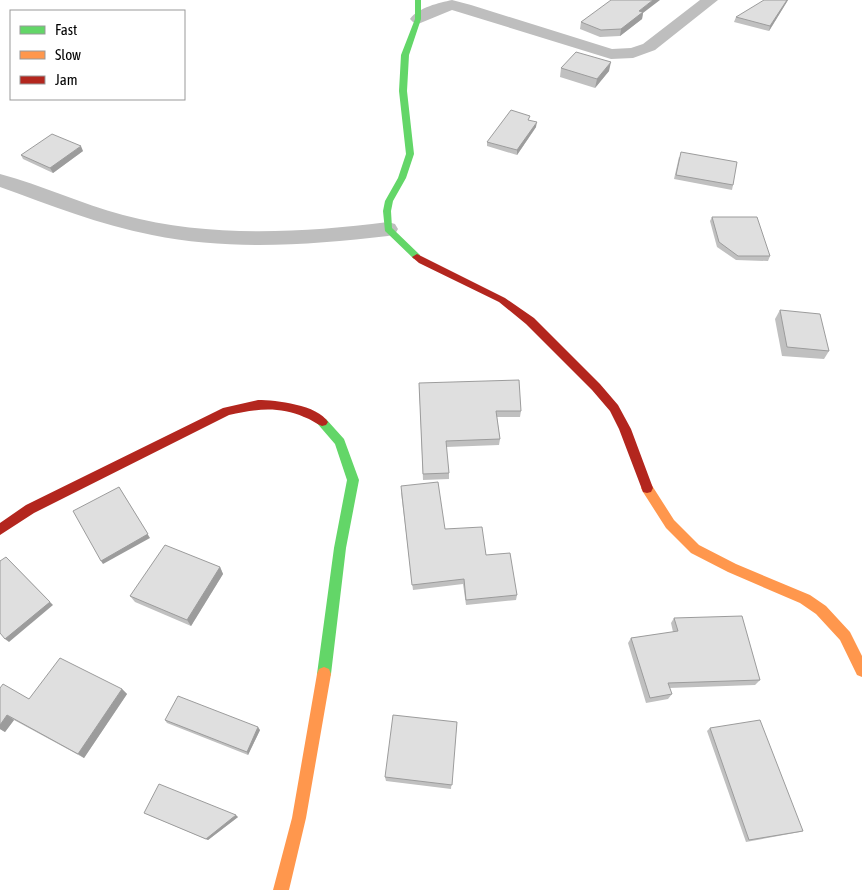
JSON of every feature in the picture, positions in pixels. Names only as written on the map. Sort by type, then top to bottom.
[{"type":"street","points":[[418,0],[418,18],[405,55],[403,91],[410,154],[402,178],[389,201],[387,211],[388,229],[422,261],[502,300],[530,321],[596,387],[614,408],[625,429],[642,478],[654,502],[670,524],[695,549],[732,568],[805,599],[821,610],[845,636],[862,670]]},
{"type":"street","points":[[418,18],[439,8],[452,5],[611,54],[633,53],[649,46],[710,0]]},
{"type":"street","points":[[0,180],[63,203],[121,221],[215,237],[267,239],[338,236],[388,229]]},
{"type":"street","points":[[0,530],[30,509],[227,410],[258,404],[289,407],[318,418],[340,442],[353,480],[340,548],[324,678],[299,818],[281,890]]},
{"type":"building","points":[[611,0],[653,0],[639,11],[643,12],[621,29],[601,30],[581,22]]},
{"type":"building","points":[[764,0],[787,0],[770,26],[736,17]]},
{"type":"building","points":[[576,52],[611,62],[597,79],[561,68]]},
{"type":"building","points":[[511,110],[530,116],[528,120],[537,122],[517,150],[487,142]]},
{"type":"building","points":[[52,134],[81,146],[50,168],[21,155]]},
{"type":"building","points":[[681,152],[737,162],[733,185],[676,175]]},
{"type":"building","points":[[712,217],[757,217],[770,256],[738,256],[719,242]]},
{"type":"building","points":[[780,310],[820,314],[829,351],[787,347]]},
{"type":"building","points":[[519,380],[521,411],[496,411],[500,439],[446,441],[449,473],[423,474],[419,383]]},
{"type":"building","points":[[438,482],[445,529],[482,527],[486,555],[510,553],[517,595],[466,600],[464,579],[412,585],[401,486]]},
{"type":"building","points":[[119,487],[148,534],[101,561],[73,511]]},
{"type":"building","points":[[165,545],[220,567],[187,620],[130,596]]},
{"type":"building","points":[[6,557],[50,602],[5,639],[0,633],[0,561]]},
{"type":"building","points":[[742,616],[760,680],[668,683],[672,694],[650,698],[631,638],[678,631],[674,618]]},
{"type":"building","points":[[60,658],[122,689],[78,754],[7,715],[0,725],[0,688],[3,684],[29,699]]},
{"type":"building","points":[[178,696],[258,727],[247,752],[165,720]]},
{"type":"building","points":[[393,715],[457,722],[452,785],[385,777]]},
{"type":"building","points":[[760,720],[803,831],[749,840],[710,728]]},
{"type":"building","points":[[159,784],[236,815],[206,839],[144,813]]},
{"type":"traffic: fast","points":[[417,257],[388,229],[387,211],[389,201],[402,178],[410,154],[403,91],[405,55],[418,19],[418,0]]},
{"type":"traffic: fast","points":[[322,422],[340,442],[353,480],[340,548],[324,674]]},
{"type":"traffic: slow","points":[[647,488],[670,524],[695,549],[732,568],[805,599],[821,610],[845,636],[862,670]]},
{"type":"traffic: slow","points":[[281,890],[299,818],[324,674]]},
{"type":"traffic: jam","points":[[417,257],[502,300],[530,321],[596,387],[614,408],[625,429],[647,488]]},
{"type":"traffic: jam","points":[[0,530],[30,509],[227,411],[265,404],[292,408],[309,414],[322,422]]}]
